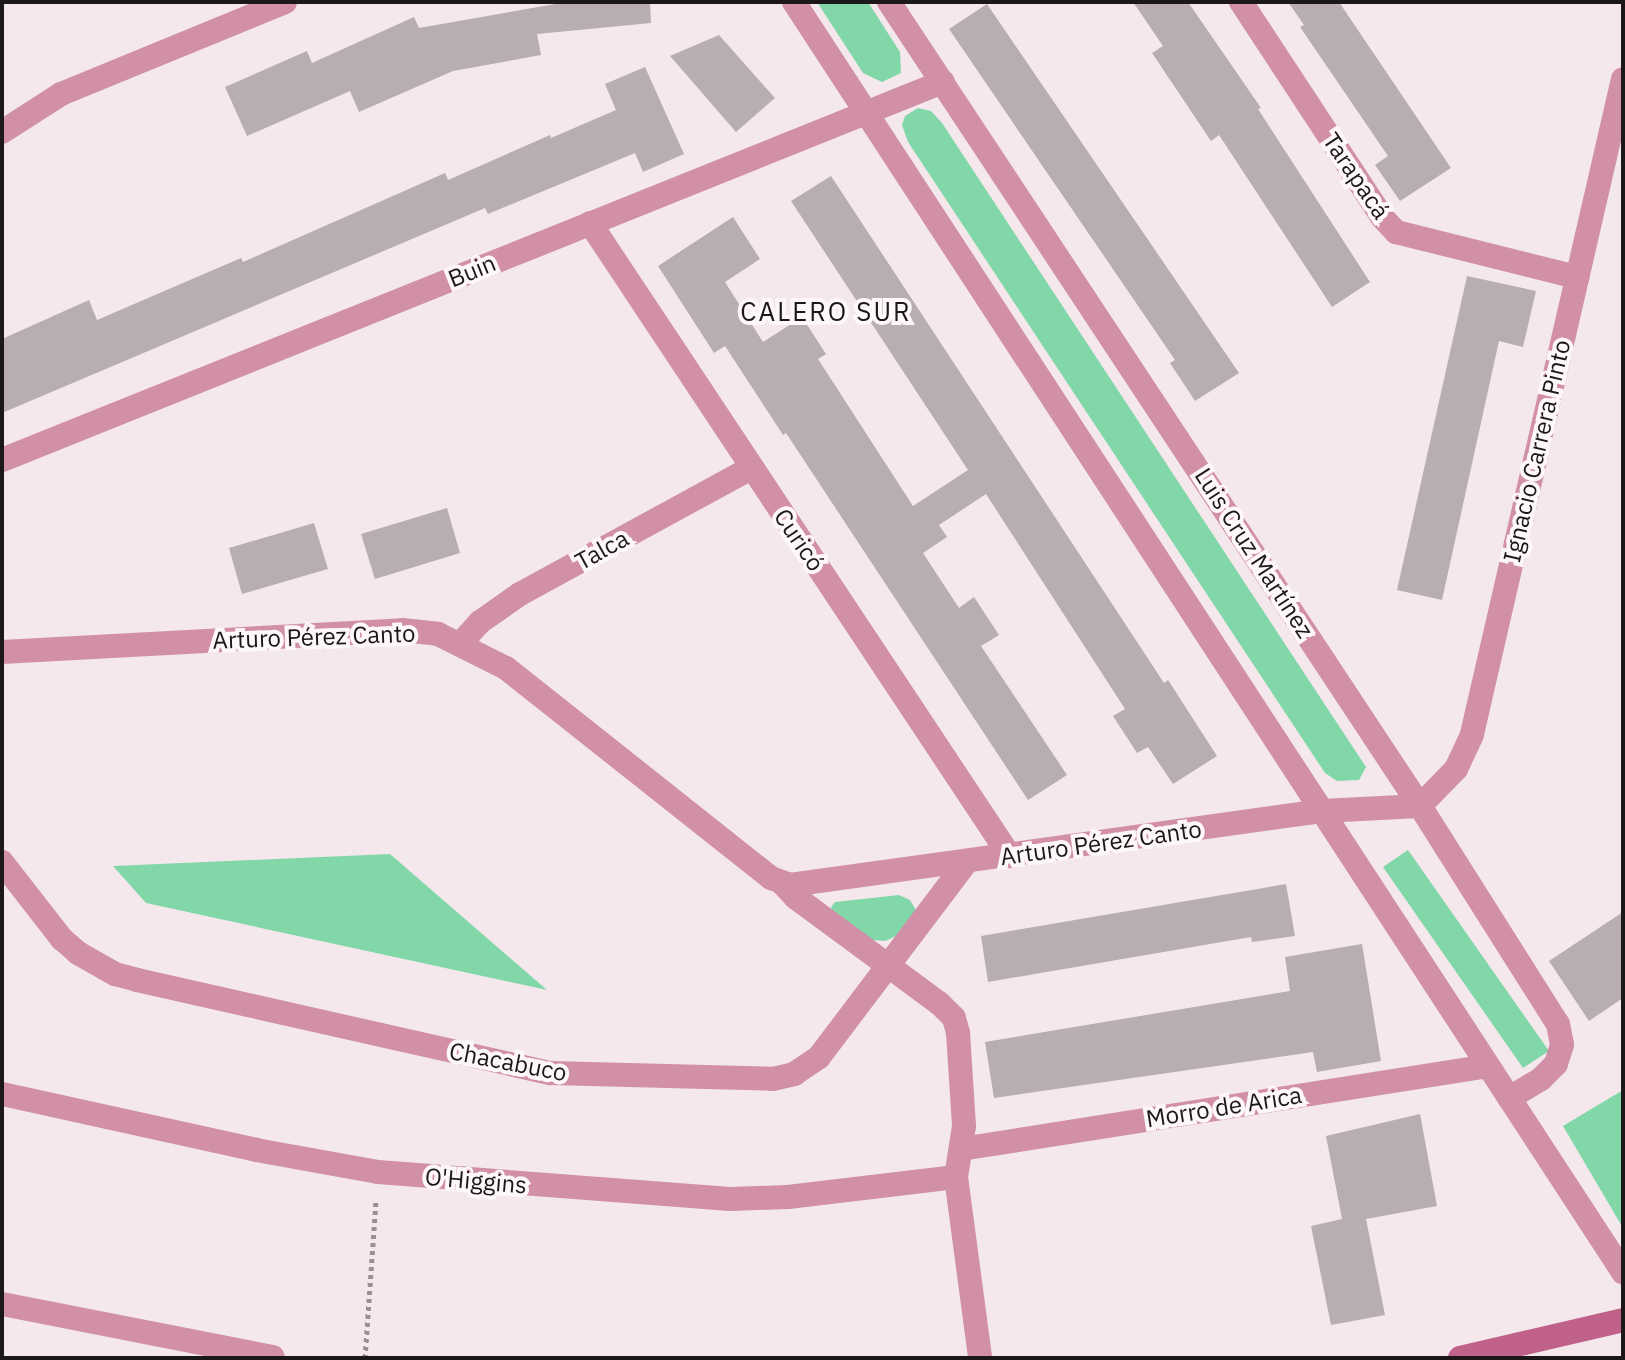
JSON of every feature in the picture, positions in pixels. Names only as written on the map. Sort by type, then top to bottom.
[{"type":"main road","points":[[1460,1358],[1623,1320]]},
{"type":"street","points":[[2,132],[61,94],[285,2]]},
{"type":"street","points":[[794,2],[1623,1272]]},
{"type":"street","name":"Luis Cruz Martínez","points":[[889,2],[1420,806],[1558,1024],[1562,1045],[1556,1064],[1541,1079],[1509,1098]]},
{"type":"street","name":"Tarapacá","points":[[1241,2],[1382,217],[1396,232],[1577,277]]},
{"type":"street","name":"Ignacio Carrera Pinto","points":[[1420,806],[1456,769],[1472,734],[1623,79]]},
{"type":"street","name":"Buin","points":[[2,460],[943,82]]},
{"type":"street","name":"Curicó","points":[[590,223],[1010,856]]},
{"type":"street","name":"Talca","points":[[461,643],[480,622],[520,594],[751,468]]},
{"type":"street","name":"Arturo Pérez Canto","points":[[2,652],[402,630],[438,634],[461,643],[542,694],[771,878],[783,884],[795,897],[939,1003],[956,1025],[964,1126],[956,1177],[980,1358]]},
{"type":"street","name":"Arturo Pérez Canto","points":[[783,884],[1010,856],[1322,811],[1420,806]]},
{"type":"street","name":"Chacabuco","points":[[2,862],[62,939],[78,953],[115,974],[551,1073],[773,1079],[794,1074],[819,1057],[967,861]]},
{"type":"street","name":"Morro de Arica","points":[[961,1149],[1488,1066]]},
{"type":"street","name":"O'Higgins","points":[[2,1094],[256,1150],[378,1172],[730,1199],[788,1197],[956,1177]]},
{"type":"street","points":[[2,1304],[273,1357]]},
{"type":"path","points":[[365,1358],[378,1172]]},
{"type":"green space","points":[[817,2],[868,2],[900,52],[901,73],[882,82],[863,73]]},
{"type":"green space","points":[[918,108],[931,111],[942,123],[1366,767],[1359,780],[1337,781],[1325,773],[908,142],[902,125],[905,116]]},
{"type":"green space","points":[[1408,850],[1549,1051],[1523,1068],[1383,867]]},
{"type":"green space","points":[[390,854],[547,990],[146,903],[113,866]]},
{"type":"green space","points":[[899,895],[910,900],[916,910],[896,936],[885,941],[873,940],[833,913],[831,907],[835,902]]},
{"type":"green space","points":[[1623,1090],[1623,1228],[1563,1126]]},
{"type":"building","points":[[567,2],[650,2],[651,23],[537,34],[541,55],[453,71],[359,112],[350,91],[247,136],[225,87],[307,51],[312,63],[414,17],[419,28]]},
{"type":"building","points":[[1133,2],[1188,2],[1261,108],[1258,109],[1370,282],[1332,307],[1219,135],[1211,141],[1152,53],[1163,46]]},
{"type":"building","points":[[1288,2],[1339,2],[1451,168],[1400,201],[1375,165],[1388,156],[1300,27],[1304,25]]},
{"type":"building","points":[[987,4],[1239,373],[1195,401],[1170,363],[1175,360],[949,29]]},
{"type":"building","points":[[719,35],[775,98],[736,132],[670,56]]},
{"type":"building","points":[[645,67],[684,154],[643,172],[635,153],[488,214],[485,208],[2,413],[2,339],[89,300],[97,320],[241,258],[243,262],[445,173],[448,180],[550,135],[551,138],[616,110],[605,84]]},
{"type":"building","points":[[831,176],[1164,683],[1168,680],[1217,756],[1173,784],[1148,747],[1137,753],[1113,716],[1125,709],[986,494],[939,525],[947,537],[923,553],[959,608],[974,597],[999,635],[981,646],[1067,775],[1028,800],[786,433],[783,435],[725,346],[714,353],[658,266],[733,217],[760,259],[725,282],[763,342],[802,317],[826,354],[818,359],[913,506],[968,470],[791,201]]},
{"type":"building","points":[[1467,276],[1536,291],[1523,347],[1499,341],[1442,600],[1397,590]]},
{"type":"building","points":[[447,508],[460,553],[375,579],[361,534]]},
{"type":"building","points":[[314,523],[328,569],[242,594],[229,548]]},
{"type":"building","points":[[1286,884],[1295,936],[1252,942],[1251,937],[988,982],[981,936]]},
{"type":"building","points":[[1623,912],[1623,998],[1589,1021],[1549,961]]},
{"type":"building","points":[[1362,944],[1381,1061],[1317,1072],[1313,1052],[994,1098],[985,1042],[1290,991],[1285,957]]},
{"type":"building","points":[[1420,1114],[1437,1206],[1366,1219],[1385,1315],[1331,1325],[1311,1226],[1342,1219],[1326,1136]]},
{"type":"district","name":"CALERO SUR","points":[[826,312]]}]
